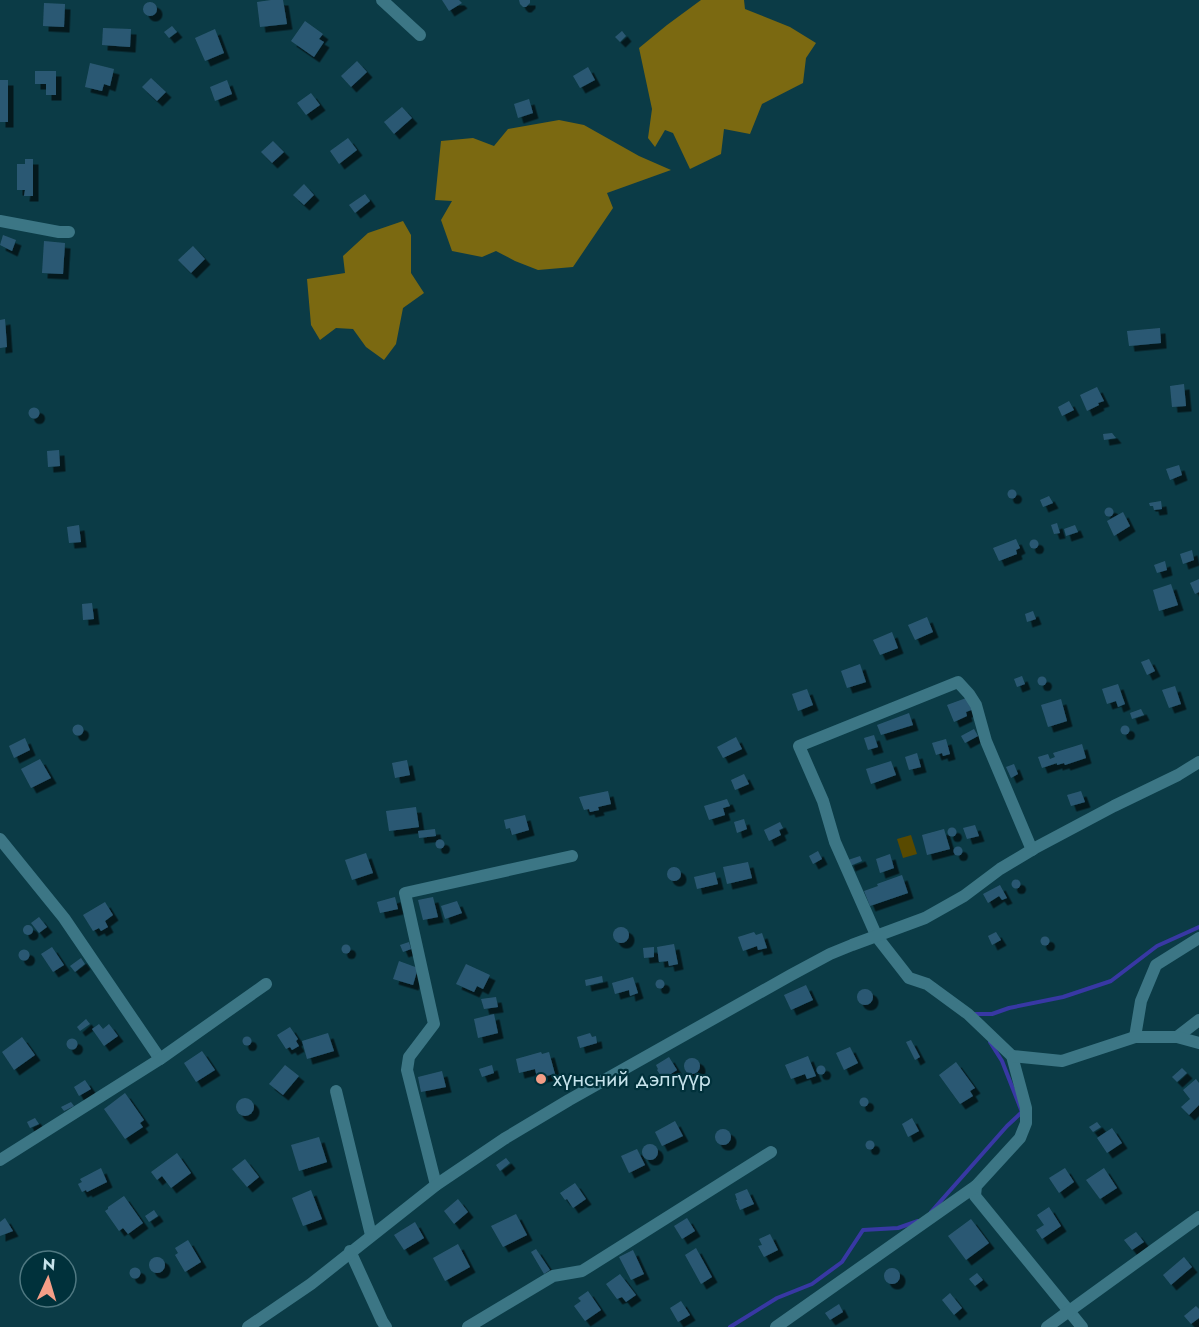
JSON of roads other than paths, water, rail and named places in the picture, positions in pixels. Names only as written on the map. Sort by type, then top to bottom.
[{"type":"street","points":[[382,0],[420,35]]},
{"type":"street","points":[[0,221],[69,232]]},
{"type":"street","points":[[776,1327],[976,1186],[1020,1138],[1026,1123],[1026,1108],[1012,1056],[968,1014],[927,984],[909,978],[876,937],[799,746],[958,682],[976,705],[986,741],[1032,850]]},
{"type":"street","points":[[248,1327],[311,1284],[436,1185],[513,1134],[820,959],[925,918],[964,896],[1000,869],[1032,850],[1199,762]]},
{"type":"street","points":[[0,839],[64,918],[160,1059]]},
{"type":"street","points":[[436,1185],[407,1070],[409,1057],[434,1024],[405,893],[572,856]]},
{"type":"street","points":[[1135,1037],[1142,1000],[1156,965],[1199,938]]},
{"type":"street","points":[[0,1160],[160,1059],[266,984]]},
{"type":"street","points":[[1177,1037],[1199,1020]]},
{"type":"street","points":[[1012,1056],[1062,1061],[1135,1037],[1177,1037],[1199,1043]]},
{"type":"street","points":[[336,1091],[371,1235]]},
{"type":"street","points":[[468,1327],[553,1276],[582,1270],[771,1152]]},
{"type":"street","points":[[976,1186],[975,1196],[1082,1327]]},
{"type":"street","points":[[1047,1327],[1199,1217]]},
{"type":"street","points":[[350,1251],[386,1327]]},
{"type":"waterway","points":[[972,1014],[992,1014],[1009,1008],[1063,997],[1111,981],[1157,946],[1199,927]]},
{"type":"waterway","points":[[931,1212],[1022,1112],[1002,1061],[990,1042]]},
{"type":"waterway","points":[[730,1327],[777,1298],[812,1284],[842,1262],[863,1230],[898,1228],[918,1221]]},
{"type":"place","name":"хүнсний дэлгүүр","points":[[541,1079]]}]
